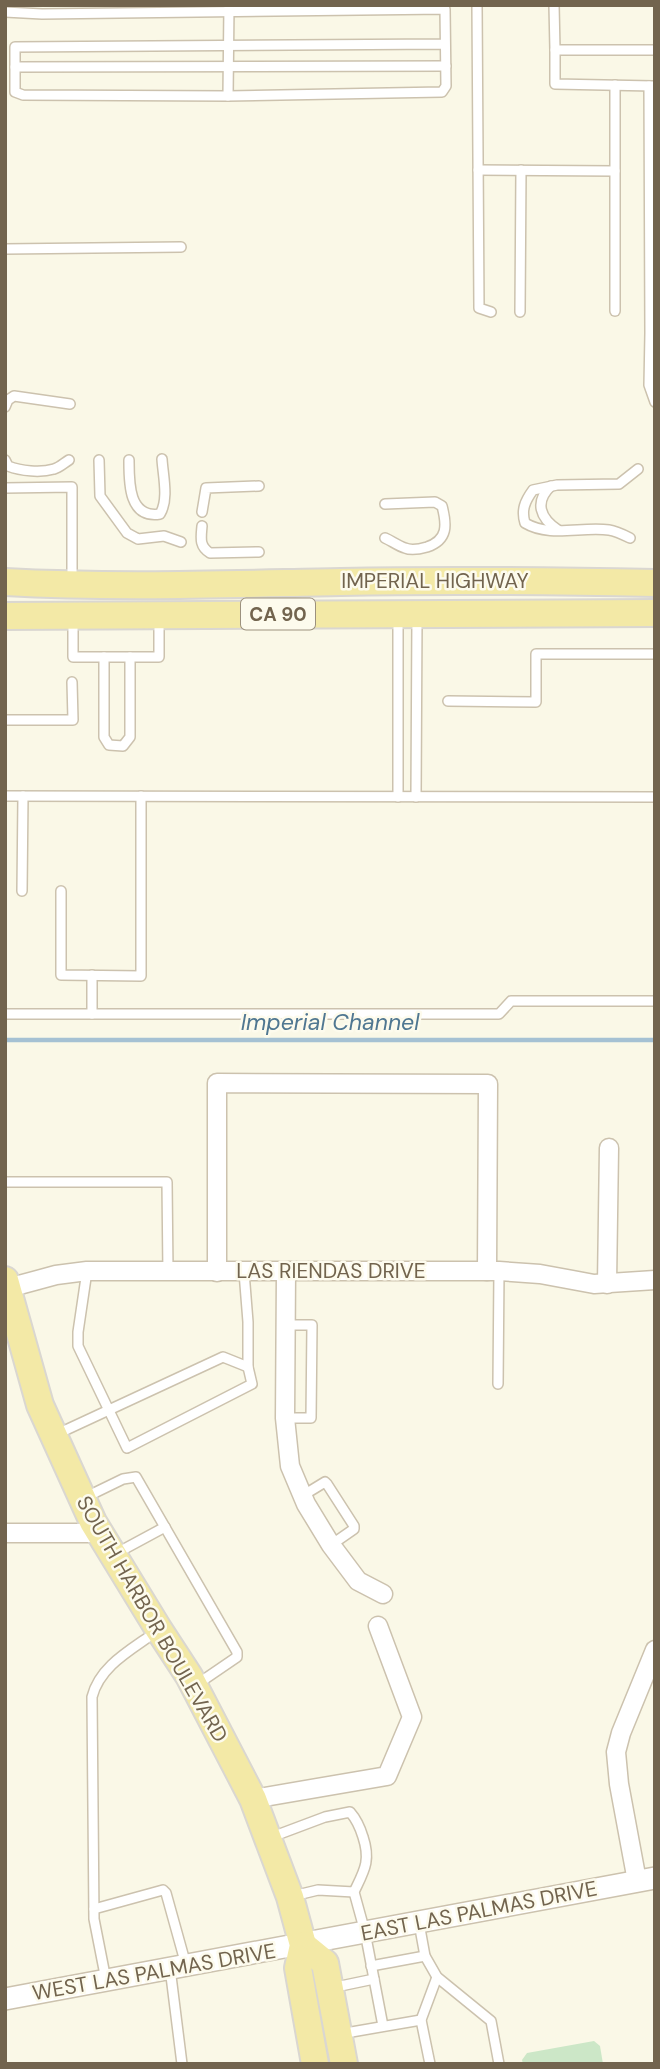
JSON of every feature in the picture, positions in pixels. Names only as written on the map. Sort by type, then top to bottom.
[{"type":"main road","name":"IMPERIAL HIGHWAY","points":[[5,582],[180,586],[515,580],[655,583]]},
{"type":"main road","points":[[408,613],[403,600],[413,594],[492,593],[499,592],[515,580]]},
{"type":"main road","name":"IMPERIAL HIGHWAY","points":[[5,615],[655,613]]},
{"type":"main road","name":"SOUTH HARBOR BOULEVARD","points":[[7,1284],[40,1405],[107,1544],[194,1686],[253,1799],[290,1897],[303,1945]]},
{"type":"main road","points":[[315,2064],[298,1968],[303,1945],[325,1963],[344,2064]]},
{"type":"street","points":[[217,1272],[217,1083],[488,1084],[493,1271]]},
{"type":"street","points":[[607,1284],[610,1148]]},
{"type":"street","name":"LAS RIENDAS DRIVE","points":[[7,1284],[87,1271],[493,1271],[540,1274],[607,1284],[655,1280]]},
{"type":"street","points":[[286,1272],[285,1418],[290,1466],[302,1496],[331,1545],[358,1581],[383,1594]]},
{"type":"street","points":[[5,1533],[107,1544]]},
{"type":"street","points":[[253,1799],[387,1776],[412,1717],[378,1626]]},
{"type":"street","points":[[646,1879],[620,1789],[616,1752],[621,1733],[655,1650]]},
{"type":"street","name":"EAST LAS PALMAS DRIVE","points":[[303,1945],[646,1879]]},
{"type":"street","name":"WEST LAS PALMAS DRIVE","points":[[5,2000],[303,1945]]},
{"type":"lane","points":[[477,5],[479,308],[491,312]]},
{"type":"lane","points":[[554,5],[555,84],[652,86],[652,311],[649,385],[655,402]]},
{"type":"lane","points":[[5,12],[55,14],[445,7],[446,86],[442,92],[228,96],[23,95],[15,92],[15,47],[445,44]]},
{"type":"lane","points":[[228,96],[229,9]]},
{"type":"lane","points":[[555,50],[655,50]]},
{"type":"lane","points":[[15,67],[446,66]]},
{"type":"lane","points":[[615,85],[615,311]]},
{"type":"lane","points":[[478,170],[615,171]]},
{"type":"lane","points":[[520,312],[521,170]]},
{"type":"lane","points":[[5,249],[181,247]]},
{"type":"lane","points":[[5,407],[8,400],[14,396],[69,404]]},
{"type":"lane","points":[[129,460],[132,497],[139,508],[153,515],[160,514],[163,508],[165,490],[162,459]]},
{"type":"lane","points":[[5,460],[8,466],[18,470],[54,469],[69,460]]},
{"type":"lane","points":[[99,460],[100,496],[127,533],[138,538],[164,536],[181,542]]},
{"type":"lane","points":[[630,538],[610,530],[533,528],[525,523],[524,504],[533,490],[551,486],[619,485],[638,469]]},
{"type":"lane","points":[[5,488],[72,486],[72,585]]},
{"type":"lane","points":[[202,512],[206,488],[259,486]]},
{"type":"lane","points":[[551,486],[544,492],[541,510],[548,523],[559,530]]},
{"type":"lane","points":[[385,538],[407,549],[416,550],[438,543],[445,526],[442,506],[435,502],[386,504]]},
{"type":"lane","points":[[202,526],[201,544],[204,550],[210,553],[259,552]]},
{"type":"lane","points":[[398,797],[408,613]]},
{"type":"lane","points":[[408,613],[416,797]]},
{"type":"lane","points":[[73,615],[73,660],[159,657],[159,615]]},
{"type":"lane","points":[[448,701],[536,702],[536,654],[655,654]]},
{"type":"lane","points":[[104,657],[103,737],[109,745],[123,746],[130,737],[130,657]]},
{"type":"lane","points":[[5,720],[73,720],[72,682]]},
{"type":"lane","points":[[5,796],[655,797]]},
{"type":"lane","points":[[22,891],[23,796]]},
{"type":"lane","points":[[61,891],[61,975],[141,975],[141,796]]},
{"type":"lane","points":[[92,975],[92,1014]]},
{"type":"lane","points":[[5,1014],[499,1014],[511,1001],[655,1001]]},
{"type":"lane","points":[[5,1182],[167,1182],[168,1272]]},
{"type":"lane","points":[[87,1271],[78,1346],[127,1448],[252,1384],[248,1367],[244,1272]]},
{"type":"lane","points":[[493,1271],[498,1384]]},
{"type":"lane","points":[[285,1418],[311,1418],[312,1325],[286,1325]]},
{"type":"lane","points":[[54,1435],[222,1357],[248,1367]]},
{"type":"lane","points":[[83,1499],[123,1479],[136,1477],[237,1652],[237,1657],[194,1686]]},
{"type":"lane","points":[[302,1496],[325,1482],[354,1526],[354,1529],[331,1545]]},
{"type":"lane","points":[[107,1544],[165,1527]]},
{"type":"lane","points":[[106,1980],[95,1930],[92,1693],[108,1667],[159,1630]]},
{"type":"lane","points":[[268,1839],[325,1817],[350,1812],[358,1821],[368,1851],[366,1868],[354,1892],[383,2026]]},
{"type":"lane","points":[[94,1909],[163,1890],[166,1893],[178,1967],[182,2064]]},
{"type":"lane","points":[[290,1897],[318,1890],[354,1892]]},
{"type":"lane","points":[[419,1923],[425,1956],[437,1977],[491,2021],[499,2064]]},
{"type":"lane","points":[[372,1966],[425,1956]]},
{"type":"lane","points":[[430,2064],[421,2020],[437,1977]]},
{"type":"lane","points":[[330,1988],[374,1979]]},
{"type":"lane","points":[[339,2035],[421,2020]]},
{"type":"green space","points":[[594,2041],[600,2046],[603,2064],[523,2064],[522,2060],[527,2053]]},
{"type":"waterway","name":"Imperial Channel","points":[[5,1040],[655,1040]]}]
